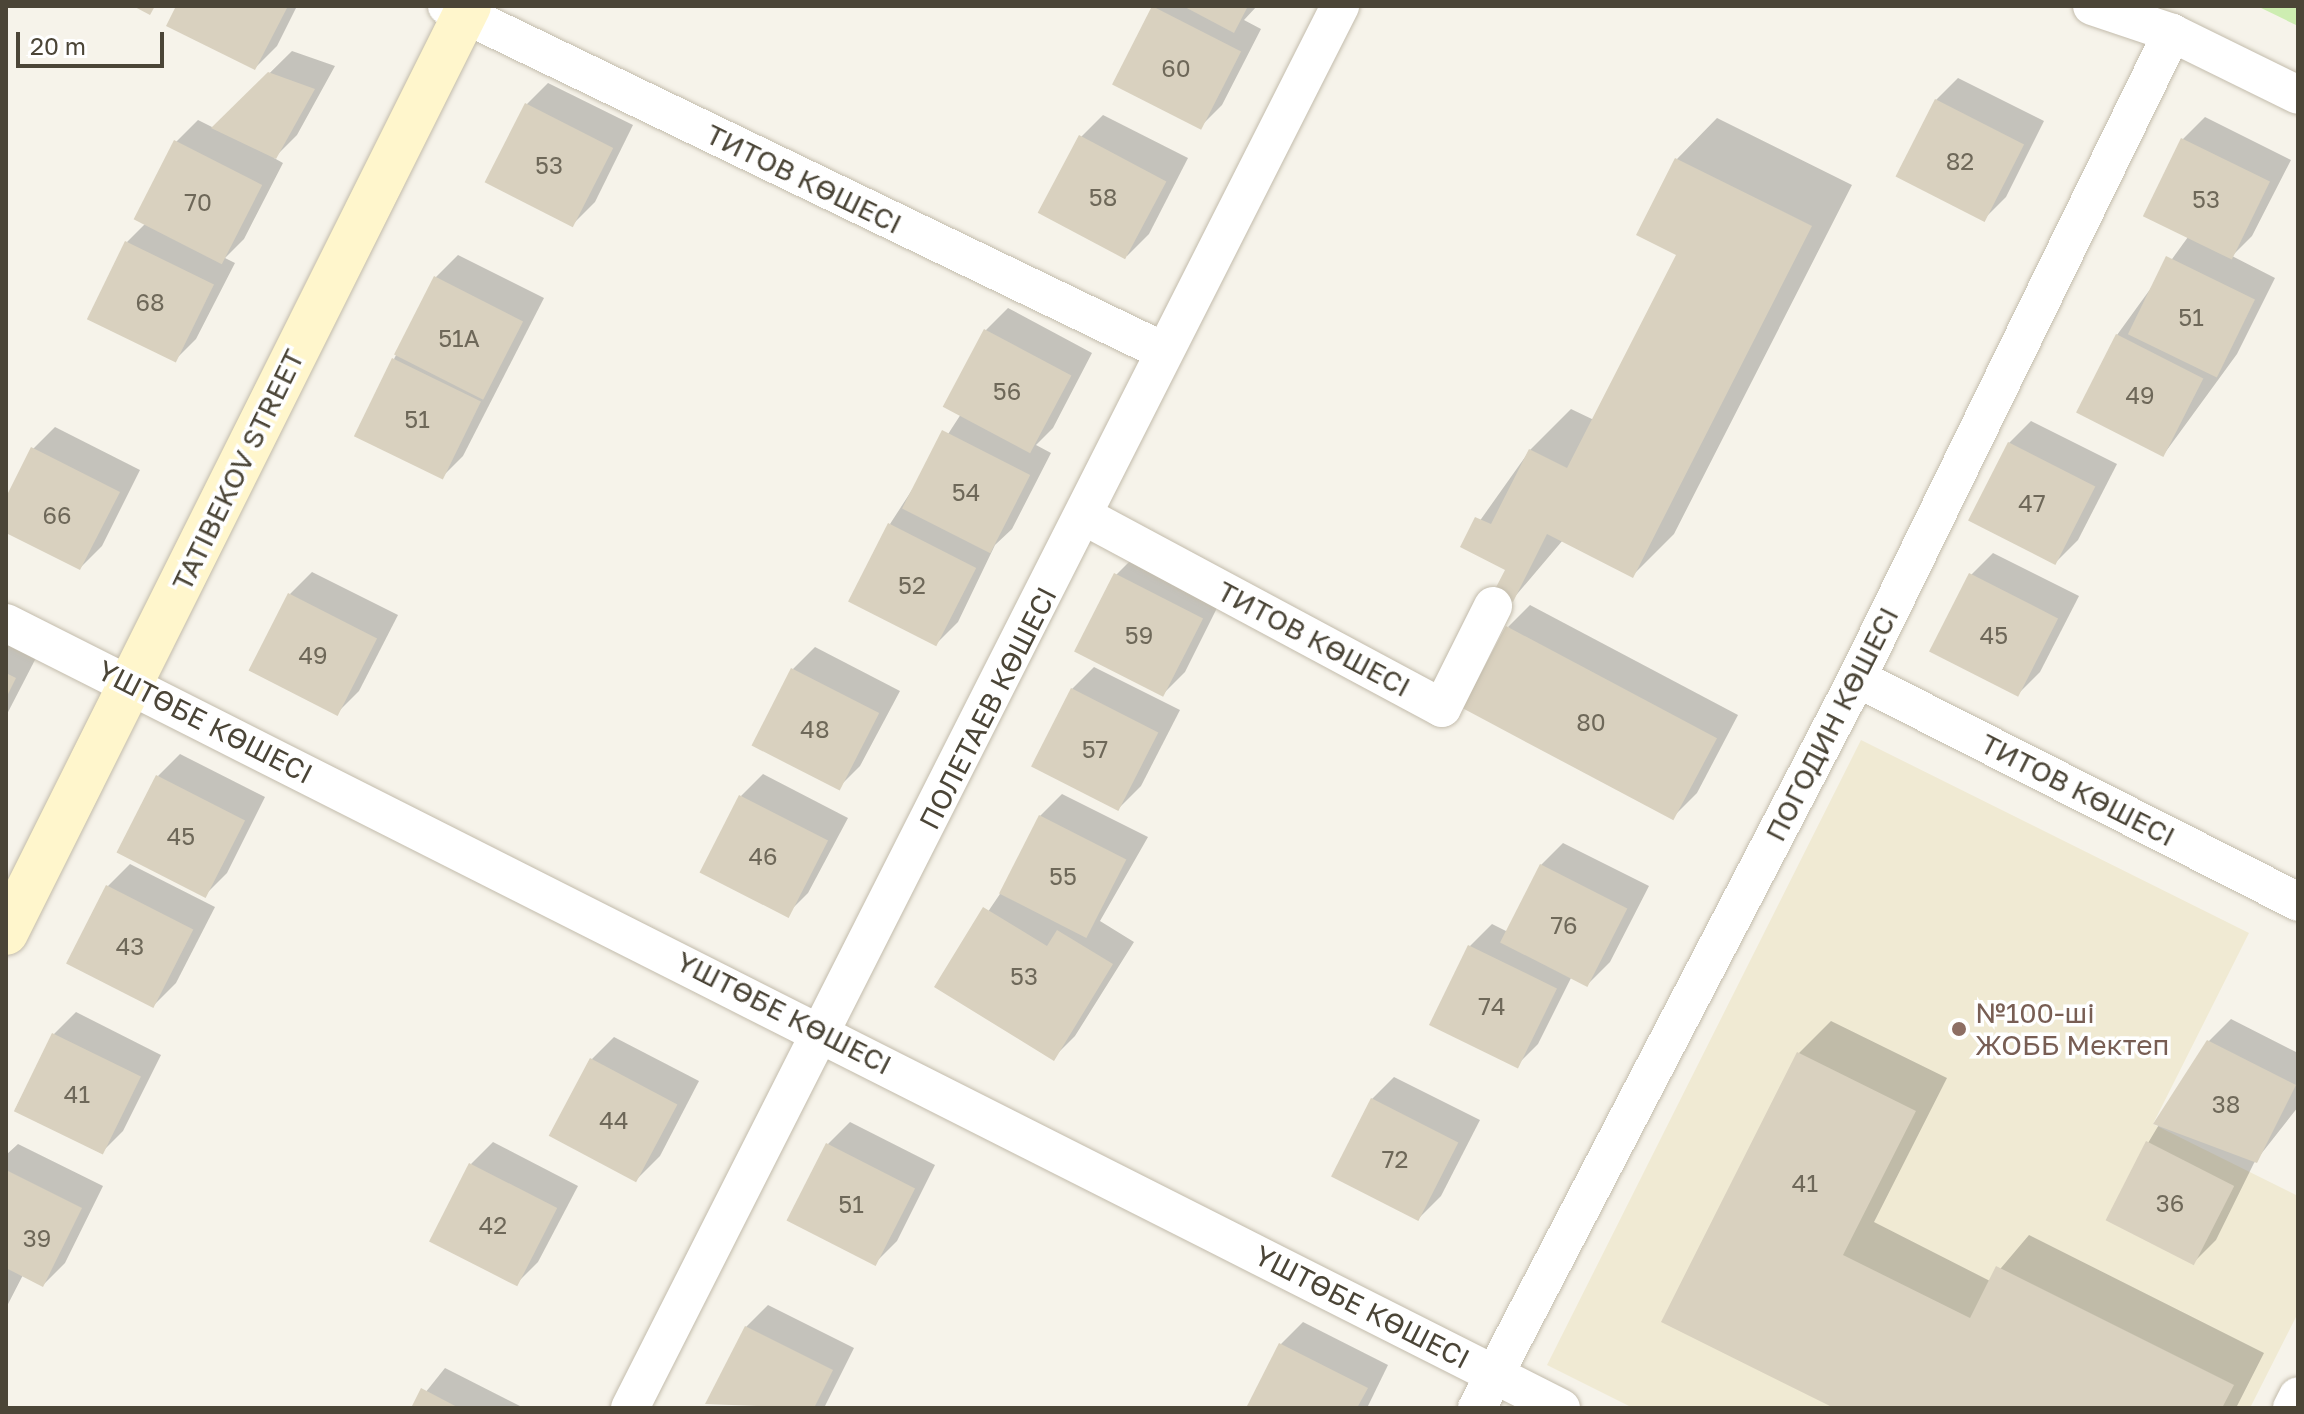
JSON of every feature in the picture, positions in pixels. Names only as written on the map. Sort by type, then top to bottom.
[{"type":"main road","name":"TATIBEKOV STREET","points":[[6,933],[131,685],[460,9]]},
{"type":"street","name":"ПОЛЕТАЕВ КӨШЕСІ","points":[[630,1408],[1086,517],[1163,351],[1340,6]]},
{"type":"street","points":[[2092,6],[2172,33],[2298,95]]},
{"type":"street","name":"ТИТОВ КӨШЕСІ","points":[[460,9],[1163,351]]},
{"type":"street","name":"ПОГОДИН КӨШЕСІ","points":[[1477,1408],[1857,678],[2172,33]]},
{"type":"street","name":"ТИТОВ КӨШЕСІ","points":[[1086,517],[1442,708],[1493,606]]},
{"type":"street","name":"ҮШТӨБЕ КӨШЕСІ","points":[[6,623],[821,1031],[1561,1408]]},
{"type":"street","name":"ТИТОВ КӨШЕСІ","points":[[1857,678],[2298,902]]},
{"type":"street","points":[[2292,1408],[2298,1396]]},
{"type":"shaded area","name":"№100-ші ЖОББ Мектеп","points":[[1861,740],[2249,933],[2153,1124],[2298,1196],[2298,1313],[2250,1408],[1633,1408],[1547,1365]]},
{"type":"green space","points":[[2257,6],[2298,6],[2298,26]]},
{"type":"building","points":[[133,6],[155,6],[150,15]]},
{"type":"building","points":[[176,6],[288,6],[255,70],[166,26]]},
{"type":"building","points":[[1152,6],[1241,51],[1201,130],[1112,84]]},
{"type":"building","points":[[1183,6],[1248,6],[1234,33]]},
{"type":"building","points":[[268,72],[315,89],[276,159],[211,128]]},
{"type":"building","points":[[1935,99],[2024,144],[1985,222],[1896,177]]},
{"type":"building","points":[[525,103],[613,148],[573,227],[485,182]]},
{"type":"building","points":[[1079,135],[1166,181],[1125,259],[1038,213]]},
{"type":"building","points":[[2181,138],[2270,181],[2232,260],[2143,216]]},
{"type":"building","points":[[174,140],[262,185],[222,264],[134,219]]},
{"type":"building","points":[[1675,158],[1812,226],[1633,578],[1547,534],[1513,602],[1493,593],[1505,570],[1460,547],[1475,517],[1491,524],[1529,449],[1567,468],[1676,255],[1636,235]]},
{"type":"building","points":[[125,241],[214,284],[176,363],[87,319]]},
{"type":"building","points":[[2166,256],[2255,299],[2217,378],[2128,334]]},
{"type":"building","points":[[434,276],[523,321],[483,400],[394,354]]},
{"type":"building","points":[[984,329],[1071,375],[1030,453],[943,407]]},
{"type":"building","points":[[2116,334],[2203,378],[2163,457],[2076,412]]},
{"type":"building","points":[[392,358],[481,401],[443,480],[354,436]]},
{"type":"building","points":[[942,430],[1030,475],[990,553],[902,508]]},
{"type":"building","points":[[2008,442],[2095,486],[2055,565],[1968,520]]},
{"type":"building","points":[[31,447],[120,492],[80,570],[6,533],[6,497]]},
{"type":"building","points":[[888,523],[976,568],[936,646],[848,601]]},
{"type":"building","points":[[1114,573],[1203,618],[1163,697],[1074,651]]},
{"type":"building","points":[[1969,573],[2058,618],[2018,697],[1929,651]]},
{"type":"building","points":[[288,593],[377,638],[338,716],[249,671]]},
{"type":"building","points":[[1506,626],[1717,738],[1673,820],[1462,708]]},
{"type":"building","points":[[791,668],[879,713],[840,790],[752,746]]},
{"type":"building","points":[[6,673],[16,678],[6,698]]},
{"type":"building","points":[[1071,688],[1158,732],[1118,811],[1031,766]]},
{"type":"building","points":[[156,775],[245,820],[206,898],[117,853]]},
{"type":"building","points":[[739,795],[828,840],[789,918],[700,873]]},
{"type":"building","points":[[1039,815],[1126,859],[1086,938],[999,893]]},
{"type":"building","points":[[1540,864],[1627,908],[1587,987],[1500,942]]},
{"type":"building","points":[[106,885],[193,929],[153,1008],[66,963]]},
{"type":"building","points":[[983,907],[1047,946],[1057,930],[1113,964],[1054,1061],[934,987]]},
{"type":"building","points":[[1468,945],[1557,988],[1518,1068],[1429,1025]]},
{"type":"building","points":[[52,1033],[141,1076],[103,1155],[14,1111]]},
{"type":"building","points":[[2207,1040],[2296,1085],[2257,1163],[2153,1124]]},
{"type":"building","points":[[1797,1052],[1916,1111],[1843,1255],[1970,1318],[1996,1266],[2234,1385],[2222,1408],[1834,1408],[1661,1322]]},
{"type":"building","points":[[590,1058],[677,1104],[636,1182],[549,1136]]},
{"type":"building","points":[[1371,1098],[1458,1142],[1418,1221],[1331,1176]]},
{"type":"building","points":[[2146,1141],[2234,1186],[2194,1265],[2106,1220]]},
{"type":"building","points":[[826,1143],[915,1188],[876,1266],[787,1221]]},
{"type":"building","points":[[469,1163],[557,1208],[517,1286],[429,1241]]},
{"type":"building","points":[[6,1170],[82,1208],[43,1287],[6,1268]]},
{"type":"building","points":[[745,1326],[833,1370],[814,1408],[705,1404]]},
{"type":"building","points":[[1279,1343],[1368,1388],[1357,1408],[1246,1408]]},
{"type":"building","points":[[421,1388],[459,1408],[411,1408]]},
{"type":"place","name":"№100-ші ЖОББ Мектеп","points":[[1959,1029]]}]
